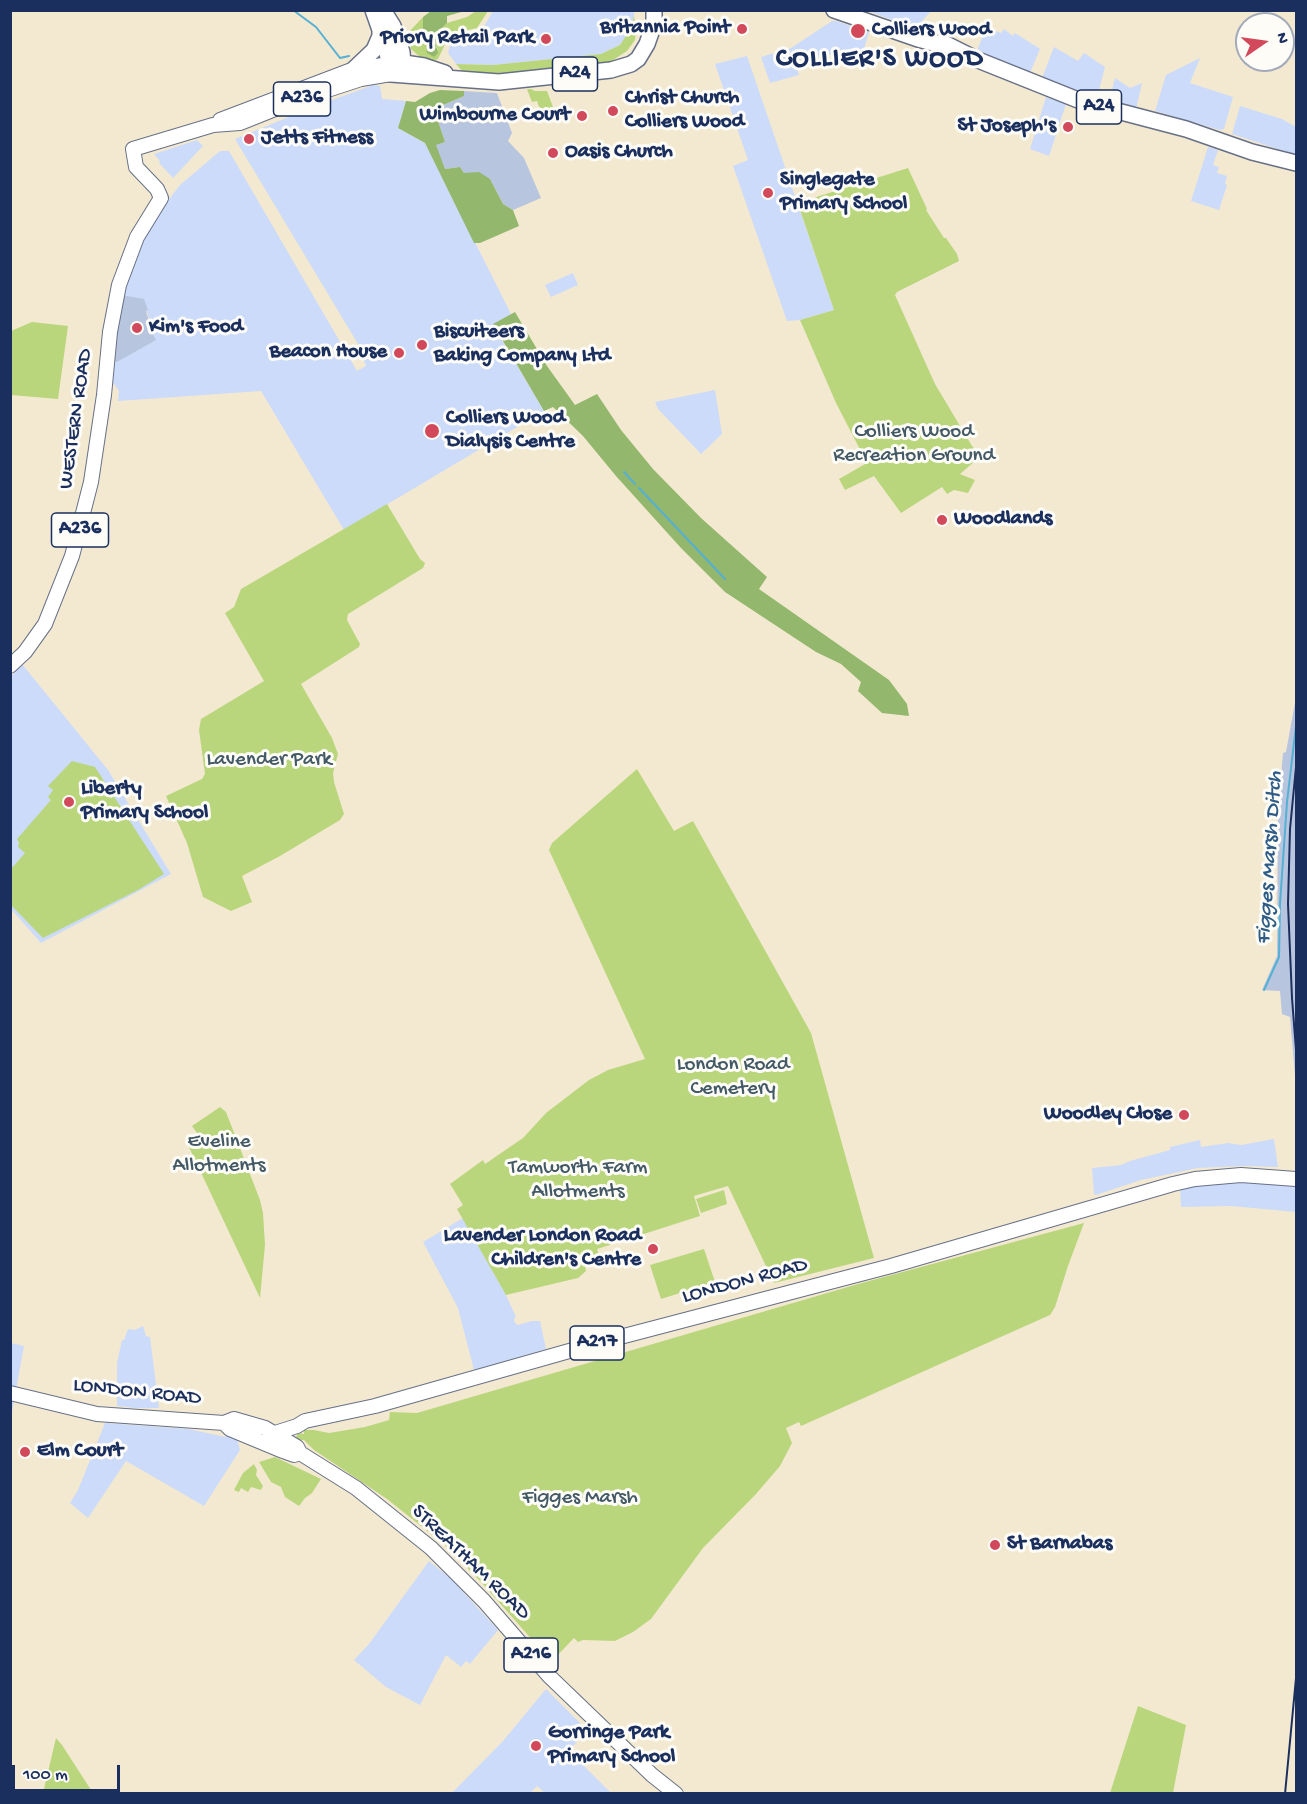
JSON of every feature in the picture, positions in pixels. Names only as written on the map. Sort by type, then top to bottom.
[{"type":"highway","points":[[645,10],[651,34]]},
{"type":"highway","points":[[651,34],[654,10]]},
{"type":"highway","name":"A24","points":[[834,10],[937,44],[942,42],[956,47],[960,52],[1083,102],[1186,129],[1252,152],[1296,163]]},
{"type":"highway","points":[[354,69],[374,50],[380,36],[381,19]]},
{"type":"highway","points":[[381,19],[397,69]]},
{"type":"highway","name":"A24","points":[[397,69],[424,66],[459,79],[500,82],[611,70],[631,64],[638,59],[651,34]]},
{"type":"main road","name":"A236","points":[[213,125],[225,117],[354,69],[397,69]]},
{"type":"main road","name":"A236","points":[[144,176],[141,165],[143,160],[162,141],[213,125],[240,123],[292,102],[397,69]]},
{"type":"main road","name":"WESTERN ROAD","points":[[10,666],[25,652],[45,624],[79,533],[91,482],[104,394],[110,330],[119,285],[137,237],[160,198],[157,189],[136,167],[132,149],[162,141]]},
{"type":"main road","name":"LONDON ROAD","points":[[10,1394],[97,1414],[224,1423],[230,1429],[264,1435],[297,1426],[304,1421],[375,1406],[617,1338],[901,1263],[1195,1179],[1241,1175],[1296,1179]]},
{"type":"main road","name":"STREATHAM ROAD","points":[[264,1435],[297,1447],[300,1453],[356,1488],[431,1548],[484,1601],[549,1676],[647,1770],[676,1794]]},
{"type":"shaded area","points":[[931,10],[915,29],[869,11]]},
{"type":"shaded area","name":"Priory Retail Park","points":[[493,11],[634,11],[634,16],[631,28],[620,45],[601,54],[493,65],[456,64],[448,53],[451,41],[461,35],[483,32]]},
{"type":"shaded area","points":[[832,21],[869,32],[864,49],[797,60],[795,62],[799,75],[770,83],[761,57],[791,48]]},
{"type":"shaded area","points":[[986,27],[1001,33],[1004,29],[1013,36],[1015,33],[1040,49],[1030,73],[977,51]]},
{"type":"shaded area","points":[[1054,47],[1078,61],[1084,53],[1105,67],[1097,98],[1075,92],[1042,78]]},
{"type":"shaded area","name":"Singlegate Primary School","points":[[747,56],[834,310],[800,320],[787,321],[733,166],[748,160],[715,64]]},
{"type":"shaded area","points":[[1200,58],[1190,83],[1233,97],[1224,129],[1220,130],[1155,111],[1166,75]]},
{"type":"shaded area","points":[[1115,78],[1130,88],[1142,83],[1136,109],[1109,102]]},
{"type":"shaded area","points":[[373,85],[380,86],[382,99],[406,101],[398,128],[425,143],[511,314],[493,325],[544,411],[344,530],[261,391],[118,401],[119,391],[113,383],[114,361],[152,327],[146,310],[121,295],[139,246],[159,212],[180,185],[220,151],[229,151],[357,371],[366,366],[361,349],[235,139]]},
{"type":"shaded area","points":[[464,91],[497,93],[512,133],[508,141],[524,158],[541,198],[513,210],[503,204],[490,179],[464,173],[460,167],[445,169],[435,145],[445,142],[434,109],[464,96]]},
{"type":"shaded area","points":[[1046,97],[1066,104],[1049,156],[1030,149]]},
{"type":"shaded area","points":[[1240,106],[1282,119],[1296,127],[1296,155],[1232,134]]},
{"type":"shaded area","points":[[197,140],[203,146],[173,178],[154,154]]},
{"type":"shaded area","points":[[1208,147],[1218,150],[1213,165],[1219,167],[1217,173],[1227,176],[1225,184],[1227,185],[1219,210],[1191,201]]},
{"type":"shaded area","points":[[573,273],[578,285],[551,297],[545,285]]},
{"type":"shaded area","name":"Kim's Food","points":[[121,295],[144,299],[152,327],[150,329],[156,340],[117,362],[114,361]]},
{"type":"shaded area","points":[[715,390],[722,434],[701,454],[658,409],[655,402]]},
{"type":"shaded area","name":"Liberty Primary School","points":[[22,664],[108,770],[171,874],[41,943],[11,909],[10,678]]},
{"type":"shaded area","points":[[1296,697],[1296,1087],[1290,1017],[1282,1014],[1280,991],[1262,990],[1277,956],[1278,812],[1283,753],[1286,752]]},
{"type":"shaded area","points":[[1274,1139],[1278,1167],[1198,1168],[1141,1180],[1094,1194],[1092,1168],[1121,1165],[1170,1150],[1170,1147],[1200,1140],[1201,1147],[1228,1143],[1241,1145]]},
{"type":"shaded area","points":[[1219,1181],[1296,1186],[1296,1212],[1231,1206],[1181,1207],[1180,1187]]},
{"type":"shaded area","points":[[463,1218],[506,1295],[516,1317],[515,1323],[518,1325],[540,1321],[546,1349],[474,1370],[458,1308],[423,1242]]},
{"type":"shaded area","points":[[143,1326],[146,1336],[150,1337],[159,1408],[117,1406],[117,1363],[122,1340],[128,1329],[135,1330]]},
{"type":"shaded area","points":[[11,1343],[24,1346],[11,1417]]},
{"type":"shaded area","points":[[105,1423],[188,1429],[226,1437],[227,1433],[237,1438],[240,1450],[204,1506],[126,1461],[88,1518],[70,1503],[78,1490]]},
{"type":"shaded area","points":[[429,1561],[451,1579],[498,1630],[470,1664],[466,1661],[461,1667],[446,1655],[420,1705],[386,1687],[354,1660],[369,1644]]},
{"type":"shaded area","name":"Gorringe Park Primary School","points":[[546,1689],[587,1730],[569,1751],[611,1793],[545,1793],[537,1786],[530,1793],[452,1793],[503,1741]]},
{"type":"green space","points":[[431,11],[465,11],[447,16],[447,23],[441,29],[435,42],[438,53],[434,57],[427,53],[423,30],[423,17]]},
{"type":"green space","points":[[476,11],[488,11],[477,28],[454,33],[448,38],[438,59],[433,61],[420,57],[411,49],[407,34],[423,17],[423,30],[438,50],[435,42],[441,29],[447,23],[467,17]]},
{"type":"green space","points":[[634,16],[635,40],[627,51],[607,64],[495,74],[463,72],[456,64],[493,65],[601,54],[620,45],[631,28]]},
{"type":"green space","points":[[527,89],[547,91],[553,107],[551,111],[538,116],[537,114],[541,112],[537,101],[532,102]]},
{"type":"green space","points":[[440,90],[464,91],[464,96],[434,109],[445,142],[436,145],[445,169],[460,167],[464,173],[479,172],[490,179],[503,204],[513,210],[519,226],[480,243],[474,243],[425,143],[398,128],[406,101],[415,102]]},
{"type":"green space","name":"Colliers Wood Recreation Ground","points":[[908,168],[926,210],[957,254],[959,261],[895,295],[935,384],[972,446],[981,456],[960,474],[975,480],[968,493],[954,490],[947,494],[942,487],[901,513],[874,476],[845,490],[839,479],[867,463],[836,403],[800,320],[834,310],[798,204]]},
{"type":"green space","points":[[515,312],[547,366],[575,405],[597,394],[621,430],[653,469],[701,518],[767,577],[759,589],[889,680],[907,704],[909,716],[882,713],[858,691],[861,682],[841,664],[816,652],[725,592],[681,548],[583,436],[553,407],[544,411],[493,324]]},
{"type":"green space","points":[[32,322],[68,326],[58,399],[11,395],[11,331]]},
{"type":"green space","name":"Lavender Park","points":[[387,504],[420,559],[425,563],[423,568],[348,614],[347,620],[360,644],[359,647],[301,684],[332,738],[338,754],[333,773],[344,814],[340,820],[242,876],[252,902],[231,911],[203,897],[187,843],[166,796],[202,779],[205,774],[199,730],[201,719],[264,681],[225,613],[234,607],[241,589]]},
{"type":"green space","name":"Liberty Primary School","points":[[72,761],[95,767],[164,874],[138,890],[43,938],[11,905],[11,869],[25,853],[18,847],[17,839],[51,800],[48,797],[53,790],[48,786]]},
{"type":"green space","name":"London Road Cemetery","points":[[637,769],[674,831],[693,821],[811,1033],[874,1258],[774,1283],[728,1186],[694,1196],[700,1216],[597,1249],[600,1259],[585,1265],[586,1271],[578,1278],[506,1295],[457,1209],[463,1205],[450,1184],[483,1160],[485,1164],[523,1138],[546,1113],[589,1080],[608,1070],[645,1059],[549,850],[552,843]]},
{"type":"green space","name":"Eveline Allotments","points":[[220,1107],[226,1112],[263,1213],[265,1245],[260,1298],[188,1145],[200,1137],[192,1126]]},
{"type":"green space","points":[[724,1190],[727,1204],[701,1213],[696,1199]]},
{"type":"green space","name":"Figges Marsh","points":[[1084,1223],[1055,1307],[1050,1315],[801,1426],[799,1422],[786,1428],[792,1443],[780,1466],[703,1548],[651,1619],[615,1641],[583,1640],[578,1642],[574,1638],[553,1660],[550,1660],[446,1546],[387,1499],[314,1450],[304,1440],[296,1437],[298,1433],[304,1434],[304,1430],[329,1433],[365,1427],[389,1420],[390,1412],[417,1413],[858,1284]]},
{"type":"green space","points":[[704,1249],[715,1282],[661,1299],[650,1265]]},
{"type":"green space","points":[[275,1457],[321,1479],[312,1493],[299,1506],[285,1497],[281,1487],[271,1482],[259,1462]]},
{"type":"green space","points":[[254,1464],[257,1470],[256,1475],[263,1486],[261,1490],[251,1487],[248,1492],[241,1488],[239,1492],[234,1490],[243,1473]]},
{"type":"green space","points":[[1138,1706],[1186,1725],[1173,1793],[1110,1793]]},
{"type":"green space","points":[[56,1738],[62,1745],[93,1793],[43,1793]]},
{"type":"waterway","points":[[293,10],[316,27],[340,58],[349,56]]},
{"type":"waterway","points":[[624,472],[635,484]]},
{"type":"waterway","points":[[639,488],[725,579]]},
{"type":"waterway","name":"Figges Marsh Ditch","points":[[1264,990],[1279,957],[1287,802],[1296,726]]},
{"type":"railway","points":[[1296,767],[1290,829],[1288,904],[1296,1050]]},
{"type":"railway","points":[[1285,1794],[1296,1678]]},
{"type":"place","name":"Britannia Point","points":[[742,29]]},
{"type":"place","name":"Colliers Wood","points":[[858,31]]},
{"type":"place","name":"Priory Retail Park","points":[[546,39]]},
{"type":"place","name":"Christ Church Colliers Wood","points":[[613,111]]},
{"type":"place","name":"Wimbourne Court","points":[[582,116]]},
{"type":"place","name":"St Joseph's","points":[[1068,127]]},
{"type":"place","name":"Jetts Fitness","points":[[249,139]]},
{"type":"place","name":"Oasis Church","points":[[553,153]]},
{"type":"place","name":"Singlegate Primary School","points":[[768,193]]},
{"type":"place","name":"Kim's Food","points":[[137,328]]},
{"type":"place","name":"Biscuiteers Baking Company Ltd","points":[[422,345]]},
{"type":"place","name":"Beacon House","points":[[399,353]]},
{"type":"place","name":"Colliers Wood Dialysis Centre","points":[[432,431]]},
{"type":"place","name":"Woodlands","points":[[942,520]]},
{"type":"place","name":"Liberty Primary School","points":[[69,802]]},
{"type":"place","name":"Woodley Close","points":[[1184,1115]]},
{"type":"place","name":"Lavender London Road Children's Centre","points":[[653,1249]]},
{"type":"place","name":"Elm Court","points":[[25,1452]]},
{"type":"place","name":"St Barnabas","points":[[995,1545]]},
{"type":"place","name":"Gorringe Park Primary School","points":[[536,1746]]},
{"type":"district","name":"COLLIER'S WOOD","points":[[880,61]]},
{"type":"park label","name":"Tamworth Farm Allotments","points":[[578,1181]]}]
